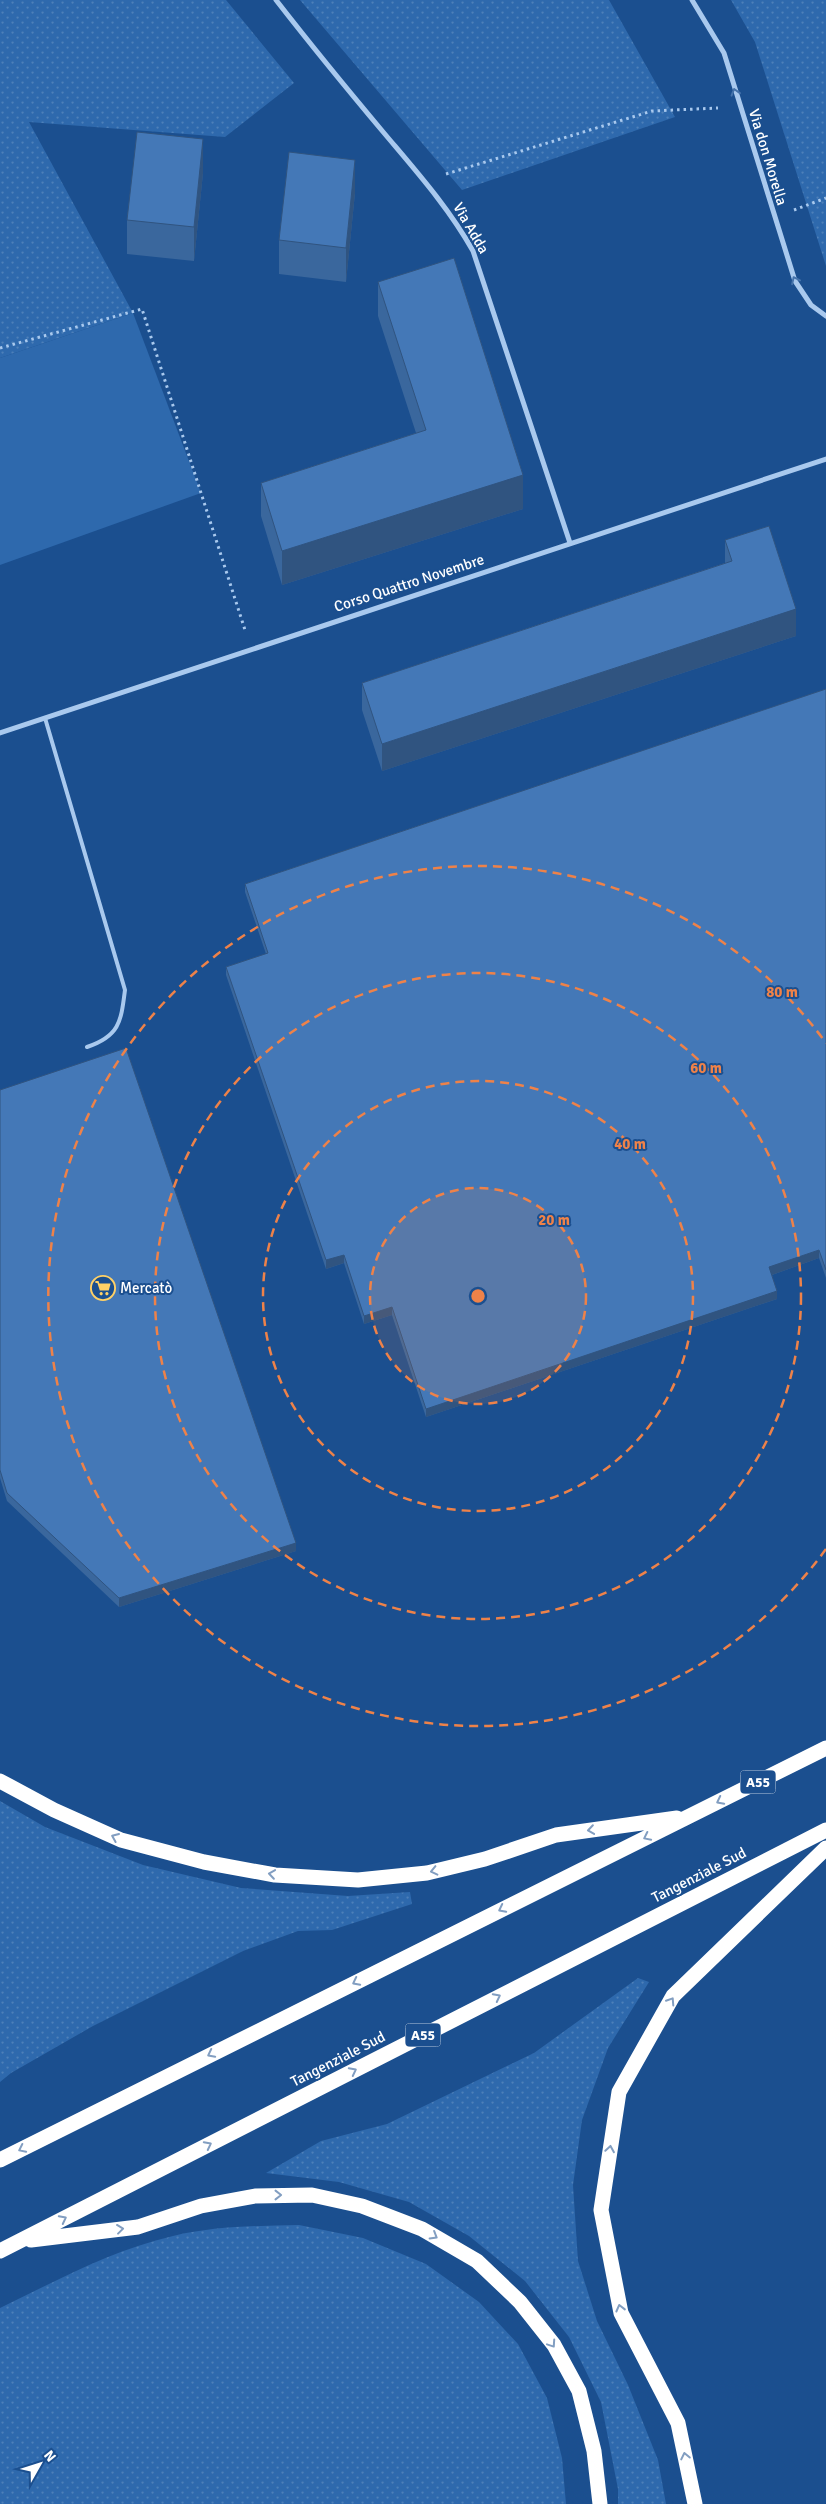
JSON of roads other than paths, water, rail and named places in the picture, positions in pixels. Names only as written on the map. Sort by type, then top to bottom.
[{"type":"highway","name":"A55","points":[[0,2160],[826,1748]]},
{"type":"highway","points":[[0,1781],[54,1810],[121,1840],[204,1862],[266,1874],[358,1880],[427,1873],[485,1859],[556,1835],[691,1816]]},
{"type":"highway","name":"Tangenziale Sud","points":[[0,2251],[826,1830]]},
{"type":"highway","points":[[695,2504],[678,2424],[621,2314],[601,2210],[619,2092],[673,1996],[826,1848]]},
{"type":"highway","points":[[20,2241],[138,2227],[201,2206],[255,2196],[312,2195],[362,2206],[422,2229],[477,2261],[520,2302],[554,2345],[578,2391],[594,2451],[600,2504]]},
{"type":"street","name":"Via Adda","points":[[276,0],[318,54],[424,180],[458,224],[473,251],[570,543]]},
{"type":"street","name":"Via don Morella","points":[[692,0],[724,53],[795,281],[811,305],[826,316]]},
{"type":"street","name":"Corso Quattro Novembre","points":[[0,733],[251,650],[278,639],[826,459]]},
{"type":"lane","points":[[45,718],[125,990],[121,1023],[100,1043],[87,1047]]},
{"type":"place","name":"Mercatò","points":[[103,1288]]}]
